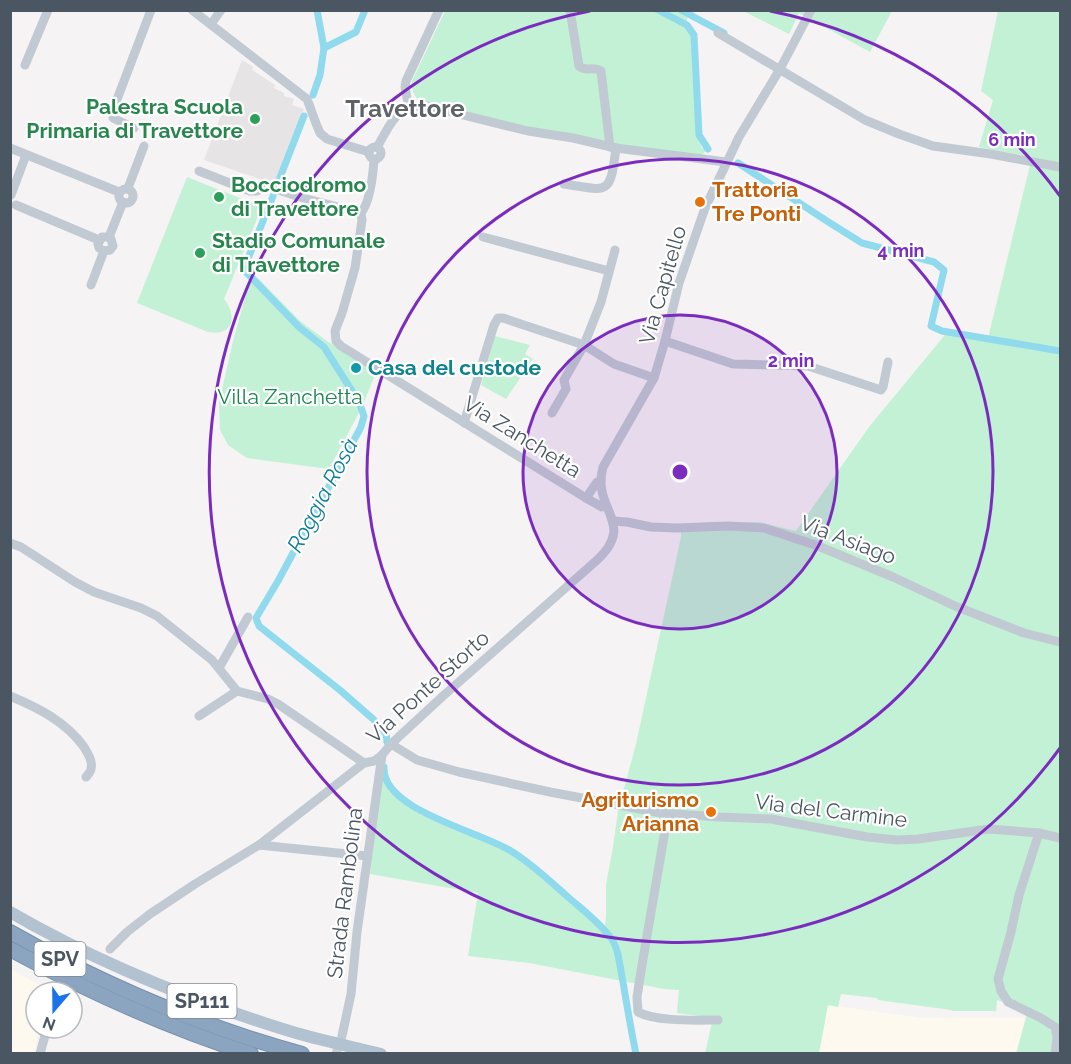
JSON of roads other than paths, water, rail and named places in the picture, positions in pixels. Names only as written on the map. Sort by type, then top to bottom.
[{"type":"highway","name":"SPV","points":[[10,932],[66,962],[139,996],[224,1029],[302,1053]]},
{"type":"highway","name":"SPV","points":[[10,949],[127,1007],[251,1053]]},
{"type":"highway","points":[[288,1050],[315,1053]]},
{"type":"main road","name":"SP111","points":[[10,912],[71,946],[163,986],[298,1034],[381,1053]]},
{"type":"street","points":[[26,65],[48,10]]},
{"type":"street","points":[[134,128],[113,118],[113,110],[151,10]]},
{"type":"street","points":[[192,10],[307,99],[320,133],[327,139],[373,153],[392,120],[409,108],[427,106],[528,131],[573,138],[613,148],[726,162]]},
{"type":"street","points":[[211,24],[221,10]]},
{"type":"street","points":[[409,108],[406,81],[439,10]]},
{"type":"street","points":[[564,184],[602,189],[609,184],[613,174],[613,148],[601,71],[584,69],[579,66],[570,10]]},
{"type":"street","name":"Via Capitello","points":[[586,498],[600,481],[603,467],[654,378],[691,246],[726,162],[811,10]]},
{"type":"street","points":[[718,33],[864,120],[899,134],[933,146],[1060,167]]},
{"type":"street","points":[[104,239],[144,146]]},
{"type":"street","points":[[10,148],[124,194]]},
{"type":"street","name":"Via Zanchetta","points":[[373,153],[373,175],[365,207],[361,213],[355,268],[335,331],[336,341],[361,359],[586,498],[602,507],[606,506]]},
{"type":"street","points":[[26,155],[11,195],[16,201],[13,208],[113,242],[110,250],[104,251],[91,285]]},
{"type":"street","points":[[199,171],[250,191],[257,191],[263,185],[361,213]]},
{"type":"street","points":[[483,237],[609,271]]},
{"type":"street","points":[[552,413],[566,389],[564,380],[584,345],[600,302],[615,250]]},
{"type":"street","points":[[464,423],[498,318],[584,345],[610,362],[654,378]]},
{"type":"street","points":[[665,341],[733,364],[808,366],[881,390],[888,362]]},
{"type":"street","points":[[600,481],[606,506],[613,521]]},
{"type":"street","name":"Via Asiago","points":[[613,521],[651,527],[764,528],[829,550],[955,606],[1024,633],[1060,642]]},
{"type":"street","name":"Via Ponte Storto","points":[[110,949],[150,914],[259,845],[364,763],[374,761],[382,755],[443,696],[603,555],[610,546],[614,534],[613,521]]},
{"type":"street","points":[[10,543],[21,547],[84,587],[157,616],[180,632],[219,668],[237,690],[278,704],[364,763]]},
{"type":"street","points":[[219,668],[248,617]]},
{"type":"street","points":[[199,716],[237,690]]},
{"type":"street","points":[[10,696],[38,708],[72,732],[91,757],[91,770],[86,777]]},
{"type":"street","name":"Via del Carmine","points":[[391,744],[417,760],[459,772],[540,790],[668,813],[771,819],[867,837],[897,840],[988,829],[1039,833],[1060,838]]},
{"type":"street","name":"Strada Rambolina","points":[[342,1036],[351,994],[357,932],[382,755]]},
{"type":"street","points":[[668,813],[644,955],[638,1012],[678,1020],[718,1020]]},
{"type":"street","points":[[1039,833],[1019,895],[998,979],[1001,991],[1008,1002],[1054,1027],[1058,1037],[1055,1053]]},
{"type":"street","points":[[259,845],[367,856]]},
{"type":"waterway","name":"Roggia Rosà","points":[[313,95],[320,75],[324,48],[317,10]]},
{"type":"waterway","points":[[324,48],[356,32],[365,10]]},
{"type":"waterway","points":[[658,10],[687,25],[694,35],[699,135],[708,149]]},
{"type":"waterway","points":[[681,10],[724,33]]},
{"type":"waterway","name":"Roggia Rosà","points":[[279,180],[304,116]]},
{"type":"waterway","points":[[738,163],[862,243],[934,262],[944,270],[931,326],[942,331],[1060,351]]},
{"type":"waterway","name":"Roggia Rosà","points":[[273,196],[247,261],[246,272],[299,327],[324,347],[359,402],[364,416],[361,427],[256,618],[259,626],[373,719],[386,734],[387,742]]},
{"type":"waterway","name":"Roggia Rosà","points":[[384,767],[387,782],[398,796],[436,818],[511,851],[548,879],[606,932],[614,942],[618,953],[636,1054]]},
{"type":"tunnel","points":[[336,1054],[341,1038]]},
{"type":"place","name":"Palestra Scuola Primaria di Travettore","points":[[255,119]]},
{"type":"place","name":"Bocciodromo di Travettore","points":[[219,197]]},
{"type":"place","name":"Trattoria Tre Ponti","points":[[700,202]]},
{"type":"place","name":"Stadio Comunale di Travettore","points":[[200,253]]},
{"type":"place","name":"Casa del custode","points":[[356,368]]},
{"type":"place","name":"Agriturismo Arianna","points":[[711,812]]},
{"type":"district","name":"Travettore","points":[[405,109]]},
{"type":"park label","name":"Villa Zanchetta","points":[[290,397]]}]
